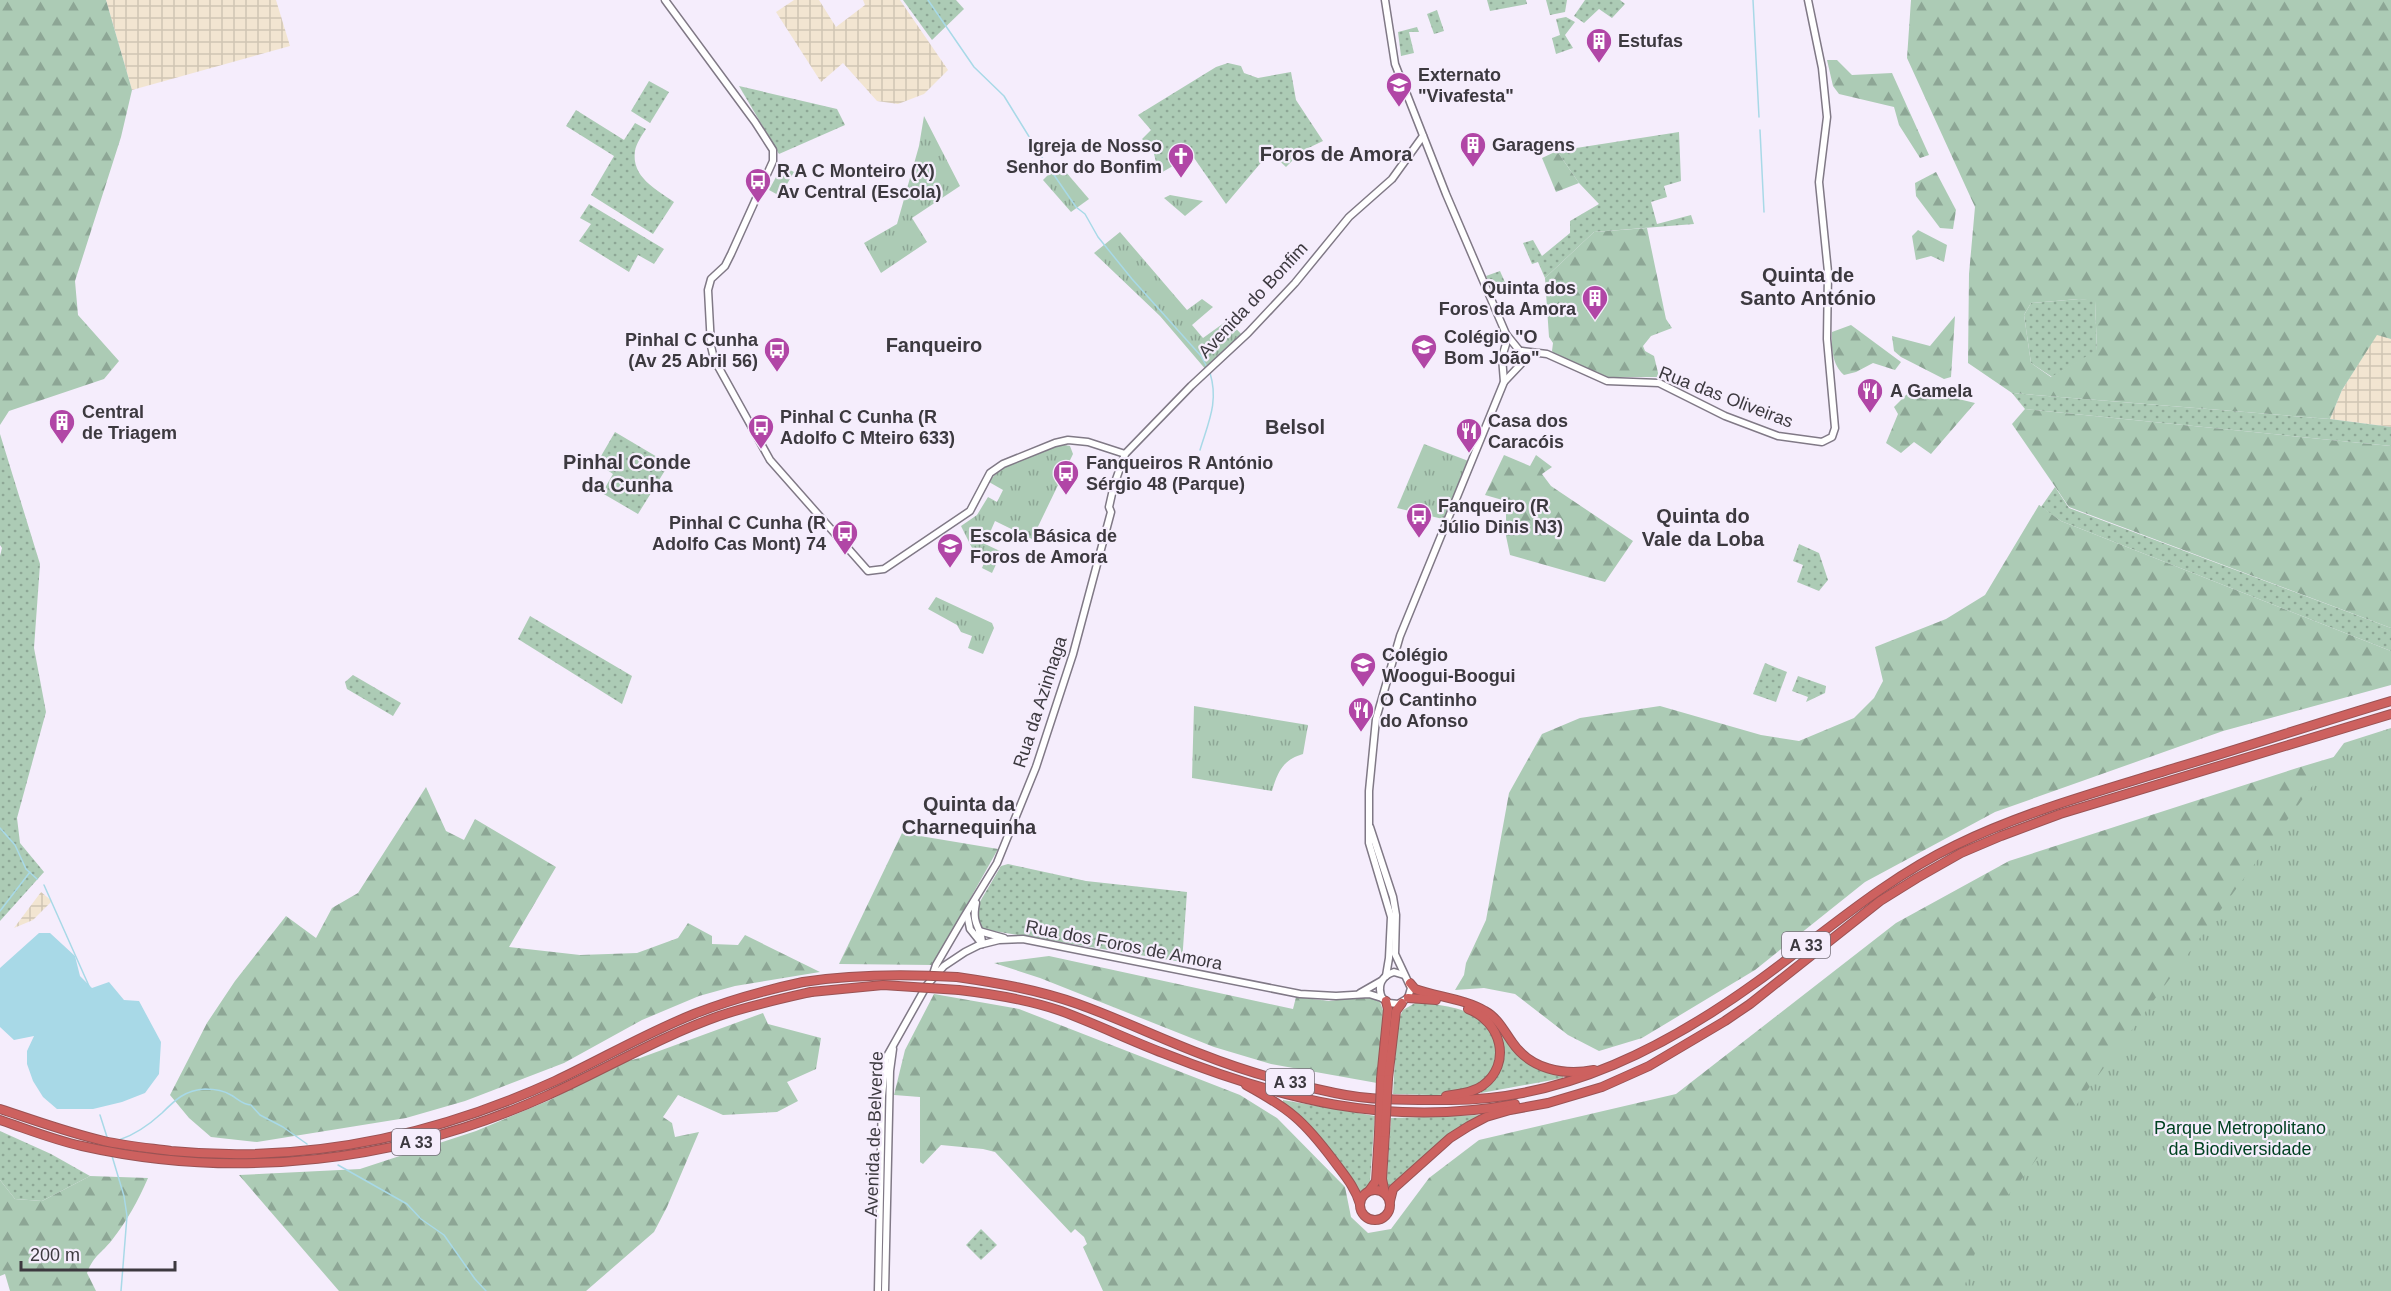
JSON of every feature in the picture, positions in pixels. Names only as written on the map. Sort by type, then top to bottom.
[{"type":"highway","name":"A 33","points":[[0,1109],[105,1141],[144,1148],[247,1155],[340,1147],[422,1130],[503,1102],[556,1080],[612,1051],[693,1014],[750,995],[803,982],[851,975],[882,974],[957,977],[998,983],[1076,1003],[1201,1054],[1293,1083],[1339,1094],[1455,1100],[1495,1097],[1573,1082],[1665,1041],[1724,1005],[1879,890],[1952,847],[2031,813],[2391,700]]},
{"type":"highway","name":"A 33","points":[[0,1120],[80,1146],[177,1161],[264,1163],[359,1154],[425,1140],[491,1118],[545,1096],[651,1044],[704,1022],[752,1006],[810,992],[883,985],[959,990],[1014,999],[1059,1010],[1209,1069],[1328,1105],[1362,1111],[1438,1113],[1511,1105],[1565,1094],[1614,1078],[1670,1053],[1750,1004],[1858,918],[1898,890],[1969,850],[2060,814],[2391,714]]},
{"type":"highway","points":[[1408,980],[1415,989],[1484,1010],[1495,1018],[1521,1054],[1537,1065],[1554,1071],[1580,1073],[1632,1057]]},
{"type":"highway","points":[[1384,999],[1388,1009],[1382,1179],[1390,1202]]},
{"type":"highway","points":[[1384,1079],[1396,1011],[1405,1000],[1434,999],[1474,1011],[1495,1030],[1501,1048],[1500,1059],[1497,1067],[1482,1086],[1464,1094],[1395,1098]]},
{"type":"highway","points":[[1209,1069],[1268,1097],[1304,1122],[1356,1189],[1362,1214],[1374,1221],[1387,1215],[1393,1189],[1450,1138],[1469,1126],[1486,1117],[1602,1087],[1649,1066],[1670,1053]]},
{"type":"highway","points":[[1360,1204],[1376,1181],[1382,1133]]},
{"type":"highway","points":[[1369,1191],[1377,1190],[1385,1193]]},
{"type":"street","points":[[665,0],[773,150],[773,161],[731,254],[725,266],[710,282],[708,300],[712,354],[770,460],[868,571],[884,569],[970,511],[990,473],[1003,464],[1068,440],[1088,442],[1125,454]]},
{"type":"street","points":[[1385,0],[1395,64],[1446,194],[1506,334],[1520,349],[1524,358],[1520,365],[1512,368],[1503,362]]},
{"type":"street","name":"Rua das Oliveiras","points":[[1520,349],[1552,356],[1607,381],[1659,384],[1725,416],[1778,436],[1822,442],[1829,440],[1834,433],[1827,339],[1828,272],[1820,182],[1827,117],[1822,68],[1808,0]]},
{"type":"street","name":"Avenida do Bonfim","points":[[1125,454],[1191,386],[1256,325],[1295,283],[1348,217],[1392,179],[1423,136]]},
{"type":"street","points":[[1504,382],[1503,362],[1506,334]]},
{"type":"street","points":[[1504,351],[1508,347],[1520,349]]},
{"type":"street","points":[[1384,999],[1380,991],[1389,958],[1391,917],[1370,843],[1369,791],[1373,743],[1387,676],[1419,586],[1504,382],[1536,352]]},
{"type":"street","name":"Rua da Azinhaga","points":[[932,978],[936,965],[1002,853],[1036,766],[1073,654],[1111,512],[1109,507],[1114,485],[1125,454]]},
{"type":"street","points":[[1360,993],[1394,1004],[1405,1000],[1411,988],[1395,954],[1396,915],[1393,897],[1370,827]]},
{"type":"street","points":[[976,899],[974,918],[982,935],[982,944]]},
{"type":"street","points":[[968,910],[968,925],[982,944]]},
{"type":"street","points":[[978,930],[1011,939]]},
{"type":"street","name":"Rua dos Foros de Amora","points":[[894,1043],[932,978],[952,960],[982,944],[1011,939],[1046,942],[1300,994],[1336,996],[1360,993]]},
{"type":"street","points":[[1360,993],[1394,972],[1408,980]]},
{"type":"street","name":"Avenida de Belverde","points":[[878,1291],[883,1069],[894,1043]]},
{"type":"street","name":"Avenida de Belverde","points":[[885,1291],[890,1071],[894,1043]]},
{"type":"shaded area","points":[[106,0],[276,0],[290,46],[132,90]]},
{"type":"shaded area","points":[[794,0],[819,0],[836,27],[865,5],[863,0],[900,0],[948,70],[924,94],[898,104],[877,101],[843,63],[821,82],[776,12]]},
{"type":"shaded area","points":[[2377,334],[2391,339],[2391,427],[2330,419],[2342,390]]},
{"type":"shaded area","points":[[41,892],[52,901],[33,920],[14,928]]},
{"type":"green space","points":[[0,0],[106,0],[132,90],[121,137],[75,281],[78,315],[119,361],[104,379],[9,411],[0,425]]},
{"type":"green space","points":[[903,0],[956,0],[964,9],[932,40]]},
{"type":"green space","points":[[1487,0],[1526,0],[1527,4],[1490,11]]},
{"type":"green space","points":[[1546,0],[1567,0],[1565,12],[1550,15]]},
{"type":"green space","points":[[1585,0],[1620,0],[1625,4],[1612,18],[1599,9],[1584,23],[1574,16]]},
{"type":"green space","points":[[1911,0],[2391,0],[2391,339],[2377,335],[2342,390],[2330,419],[2012,393],[1968,363],[1969,274],[1975,207],[1907,58]],"holes":[[[2079,299],[2095,301],[2097,350],[2051,377],[2031,363],[2024,315],[2031,303]]]},
{"type":"green space","points":[[1437,10],[1444,31],[1434,34],[1427,14]]},
{"type":"green space","points":[[1566,17],[1575,22],[1565,35],[1573,48],[1556,54],[1552,38],[1560,35],[1556,19]]},
{"type":"green space","points":[[1417,27],[1419,32],[1409,32],[1414,53],[1401,56],[1398,32]]},
{"type":"green space","points":[[1827,60],[1837,60],[1852,75],[1892,73],[1929,155],[1920,158],[1899,125],[1894,107],[1839,94],[1833,86]]},
{"type":"green space","points":[[1228,63],[1241,66],[1244,73],[1258,78],[1291,72],[1296,100],[1323,141],[1302,151],[1286,167],[1270,152],[1226,204],[1192,155],[1159,174],[1153,150],[1142,139],[1151,130],[1138,115],[1216,67]]},
{"type":"green space","points":[[649,81],[669,92],[650,123],[631,111]]},
{"type":"green space","points":[[739,86],[837,109],[845,125],[779,154]]},
{"type":"green space","points":[[576,110],[624,140],[635,123],[646,129],[636,148],[637,168],[646,181],[674,202],[653,234],[591,195],[614,156],[566,126]]},
{"type":"green space","points":[[924,116],[960,186],[912,218],[927,242],[881,273],[864,243],[897,224],[919,146]]},
{"type":"green space","points":[[1679,132],[1681,181],[1664,186],[1667,197],[1651,202],[1657,224],[1691,215],[1694,224],[1594,232],[1545,278],[1538,262],[1532,264],[1523,243],[1533,240],[1542,256],[1570,233],[1570,221],[1599,204],[1579,183],[1557,151]]},
{"type":"green space","points":[[1557,151],[1579,183],[1556,192],[1542,158]]},
{"type":"green space","points":[[1059,164],[1089,199],[1071,212],[1043,180]]},
{"type":"green space","points":[[782,166],[794,172],[780,196],[769,190]]},
{"type":"green space","points":[[1936,172],[1956,210],[1953,229],[1940,228],[1916,196],[1915,183]]},
{"type":"green space","points":[[1170,195],[1203,201],[1185,216],[1164,198]]},
{"type":"green space","points":[[589,204],[664,249],[654,264],[638,255],[629,272],[579,241],[591,224],[580,218]]},
{"type":"green space","points":[[1647,228],[1666,319],[1672,328],[1651,336],[1643,346],[1645,351],[1654,356],[1659,377],[1607,377],[1555,355],[1552,351],[1553,343],[1549,337],[1545,278],[1594,232]]},
{"type":"green space","points":[[1918,230],[1947,245],[1944,262],[1931,256],[1916,260],[1912,236]]},
{"type":"green space","points":[[1120,232],[1187,310],[1202,299],[1213,307],[1192,325],[1203,338],[1228,320],[1242,335],[1207,371],[1160,316],[1094,253]]},
{"type":"green space","points":[[1500,271],[1508,289],[1494,294],[1486,276]]},
{"type":"green space","points":[[2095,300],[2097,351],[2052,377],[2031,363],[2024,315],[2031,303]]},
{"type":"green space","points":[[1955,316],[1951,377],[1944,379],[1901,357],[1894,351],[1892,336],[1930,346]]},
{"type":"green space","points":[[1851,325],[1901,362],[1895,370],[1873,363],[1856,372],[1844,375],[1840,371],[1832,349],[1832,332]]},
{"type":"green space","points":[[1913,388],[1975,403],[1931,454],[1914,442],[1901,453],[1886,443],[1898,414],[1894,407]]},
{"type":"green space","points":[[2012,393],[2330,419],[2391,427],[2391,446],[2025,409]]},
{"type":"green space","points":[[2025,409],[2391,446],[2391,628],[2069,507],[2012,424]]},
{"type":"green space","points":[[615,432],[669,464],[638,514],[602,493],[613,474],[597,463]]},
{"type":"green space","points":[[0,434],[40,564],[34,648],[46,712],[17,818],[20,843],[44,872],[0,921],[0,556],[2,548],[0,545]]},
{"type":"green space","points":[[1424,444],[1471,462],[1447,520],[1397,508]]},
{"type":"green space","points":[[1064,445],[1070,446],[1073,454],[1032,539],[995,521],[985,544],[1002,552],[992,573],[982,568],[986,558],[974,552],[961,526],[977,515],[988,497],[997,502],[1003,490],[989,482],[1012,464],[1034,454]]},
{"type":"green space","points":[[1504,455],[1530,466],[1536,455],[1552,467],[1542,474],[1551,486],[1633,541],[1605,582],[1510,555],[1506,536],[1506,501],[1485,495]]},
{"type":"green space","points":[[2055,487],[2069,508],[2391,628],[2391,651],[2061,521],[2041,507]]},
{"type":"green space","points":[[2039,505],[2061,521],[2391,651],[2391,685],[2223,731],[1995,812],[1865,882],[1755,970],[1642,1038],[1599,1051],[1568,1035],[1515,994],[1484,988],[1455,990],[1464,975],[1466,963],[1486,920],[1509,793],[1542,734],[1580,718],[1660,706],[1761,735],[1799,741],[1854,718],[1874,698],[1883,681],[1875,647],[1946,619],[1985,595]]},
{"type":"green space","points":[[1799,544],[1819,553],[1828,580],[1819,591],[1797,582],[1803,565],[1793,561]]},
{"type":"green space","points":[[936,597],[992,623],[994,628],[983,654],[968,648],[972,636],[961,632],[957,625],[928,609]]},
{"type":"green space","points":[[530,616],[632,676],[622,704],[518,639]]},
{"type":"green space","points":[[1765,663],[1787,672],[1776,702],[1753,694]]},
{"type":"green space","points":[[353,675],[401,703],[393,716],[347,689],[345,682]]},
{"type":"green space","points":[[1798,676],[1826,686],[1825,693],[1806,702],[1808,697],[1792,691]]},
{"type":"green space","points":[[1194,706],[1308,725],[1303,754],[1296,756],[1282,767],[1272,791],[1192,778]]},
{"type":"green space","name":"Parque Metropolitano da Biodiversidade","points":[[2391,728],[2391,1291],[1963,1291],[1986,1218],[2015,1188],[2344,743]]},
{"type":"green space","points":[[2391,740],[2391,1291],[1103,1291],[1083,1247],[1087,1244],[1084,1237],[1075,1229],[1071,1233],[995,1152],[941,1145],[923,1164],[920,1162],[920,1097],[894,1095],[905,1050],[934,994],[1019,1009],[1240,1095],[1277,1118],[1345,1187],[1351,1217],[1368,1233],[1391,1229],[1429,1178],[1479,1140],[1676,1094],[1896,923],[2009,861]]},
{"type":"green space","points":[[426,787],[446,831],[464,840],[475,819],[556,867],[509,947],[580,955],[637,953],[678,938],[688,923],[712,936],[712,944],[738,945],[745,935],[820,972],[735,986],[699,996],[642,1020],[564,1063],[465,1101],[406,1118],[257,1142],[211,1137],[189,1118],[170,1095],[207,1023],[235,981],[286,916],[316,938],[332,908],[358,893]]},
{"type":"green space","points":[[902,833],[998,849],[933,965],[839,964]]},
{"type":"green space","points":[[1008,864],[1086,881],[1187,892],[1182,962],[981,929],[976,924],[978,905],[1001,866]]},
{"type":"green space","points":[[1049,956],[1293,1009],[1296,997],[1329,1001],[1368,996],[1380,1002],[1384,1013],[1377,1083],[1271,1064],[1214,1047],[1040,978],[994,963]]},
{"type":"green space","points":[[1415,1003],[1459,1009],[1482,1020],[1489,1028],[1493,1036],[1495,1056],[1489,1074],[1483,1081],[1466,1091],[1456,1093],[1393,1094],[1397,1022],[1403,1010]]},
{"type":"green space","points":[[763,1013],[768,1024],[821,1038],[816,1069],[787,1082],[798,1101],[777,1112],[723,1115],[678,1095],[663,1117],[672,1123],[675,1137],[699,1132],[667,1207],[654,1232],[586,1291],[339,1291],[239,1175],[360,1169],[476,1131],[550,1100],[623,1062],[640,1058]]},
{"type":"green space","points":[[1502,1034],[1528,1062],[1543,1070],[1563,1076],[1563,1078],[1481,1093],[1500,1066],[1502,1043],[1500,1035]]},
{"type":"green space","points":[[1283,1100],[1375,1116],[1370,1182],[1367,1187],[1359,1192],[1334,1155],[1306,1121]]},
{"type":"green space","points":[[1481,1115],[1482,1117],[1454,1132],[1389,1192],[1386,1187],[1391,1118]]},
{"type":"green space","points":[[0,1131],[51,1154],[90,1176],[42,1201],[15,1199],[0,1180]]},
{"type":"green space","points":[[90,1176],[148,1178],[123,1226],[95,1258],[87,1273],[96,1291],[10,1291],[5,1274],[0,1276],[0,1180],[15,1199],[42,1201]]},
{"type":"green space","points":[[981,1229],[997,1245],[981,1260],[966,1245]]},
{"type":"water","points":[[39,933],[50,933],[75,956],[80,976],[92,988],[109,982],[124,1000],[139,1001],[161,1042],[159,1074],[145,1093],[122,1102],[93,1109],[57,1109],[43,1097],[33,1081],[27,1064],[27,1051],[34,1036],[14,1040],[0,1027],[0,968]]},
{"type":"waterway","points":[[928,0],[974,67],[1004,96],[1041,156],[1076,207],[1085,214],[1098,237],[1201,356],[1208,369]]},
{"type":"waterway","points":[[1753,0],[1759,117]]},
{"type":"waterway","points":[[1760,130],[1764,212]]},
{"type":"waterway","points":[[1200,450],[1213,403],[1210,373]]},
{"type":"waterway","points":[[0,828],[15,845],[26,869],[37,879]]},
{"type":"waterway","points":[[0,911],[30,872]]},
{"type":"waterway","points":[[44,885],[89,986]]},
{"type":"waterway","points":[[119,1140],[147,1125],[181,1096],[192,1091],[208,1089],[225,1092],[251,1105],[260,1115],[283,1127],[307,1144]]},
{"type":"waterway","points":[[100,1115],[107,1137]]},
{"type":"waterway","points":[[112,1156],[124,1196],[127,1216],[121,1291]]},
{"type":"waterway","points":[[338,1165],[407,1204],[421,1219],[444,1235],[486,1291]]},
{"type":"place","name":"Estufas","points":[[1599,64]]},
{"type":"place","name":"Externato \"Vivafesta\"","points":[[1399,108]]},
{"type":"place","name":"Garagens","points":[[1473,168]]},
{"type":"place","name":"Igreja de Nosso Senhor do Bonfim","points":[[1181,179]]},
{"type":"place","name":"R A C Monteiro (X) Av Central (Escola)","points":[[758,204]]},
{"type":"place","name":"Quinta dos Foros da Amora","points":[[1595,321]]},
{"type":"place","name":"Colégio \"O Bom João\"","points":[[1424,370]]},
{"type":"place","name":"Pinhal C Cunha (Av 25 Abril 56)","points":[[777,373]]},
{"type":"place","name":"A Gamela","points":[[1870,414]]},
{"type":"place","name":"Central de Triagem","points":[[62,445]]},
{"type":"place","name":"Pinhal C Cunha (R Adolfo C Mteiro 633)","points":[[761,450]]},
{"type":"place","name":"Casa dos Caracóis","points":[[1469,454]]},
{"type":"place","name":"Fanqueiros R António Sérgio 48 (Parque)","points":[[1066,496]]},
{"type":"place","name":"Fanqueiro (R Júlio Dinis N3)","points":[[1419,539]]},
{"type":"place","name":"Pinhal C Cunha (R Adolfo Cas Mont) 74","points":[[845,556]]},
{"type":"place","name":"Escola Básica de Foros de Amora","points":[[950,569]]},
{"type":"place","name":"Colégio Woogui-Boogui","points":[[1363,688]]},
{"type":"place","name":"O Cantinho do Afonso","points":[[1361,733]]},
{"type":"district","name":"Foros de Amora","points":[[1336,154]]},
{"type":"district","name":"Quinta de Santo António","points":[[1808,286]]},
{"type":"district","name":"Fanqueiro","points":[[934,345]]},
{"type":"district","name":"Belsol","points":[[1295,427]]},
{"type":"district","name":"Pinhal Conde da Cunha","points":[[627,474]]},
{"type":"district","name":"Quinta do Vale da Loba","points":[[1703,528]]},
{"type":"district","name":"Quinta da Charnequinha","points":[[969,816]]}]
